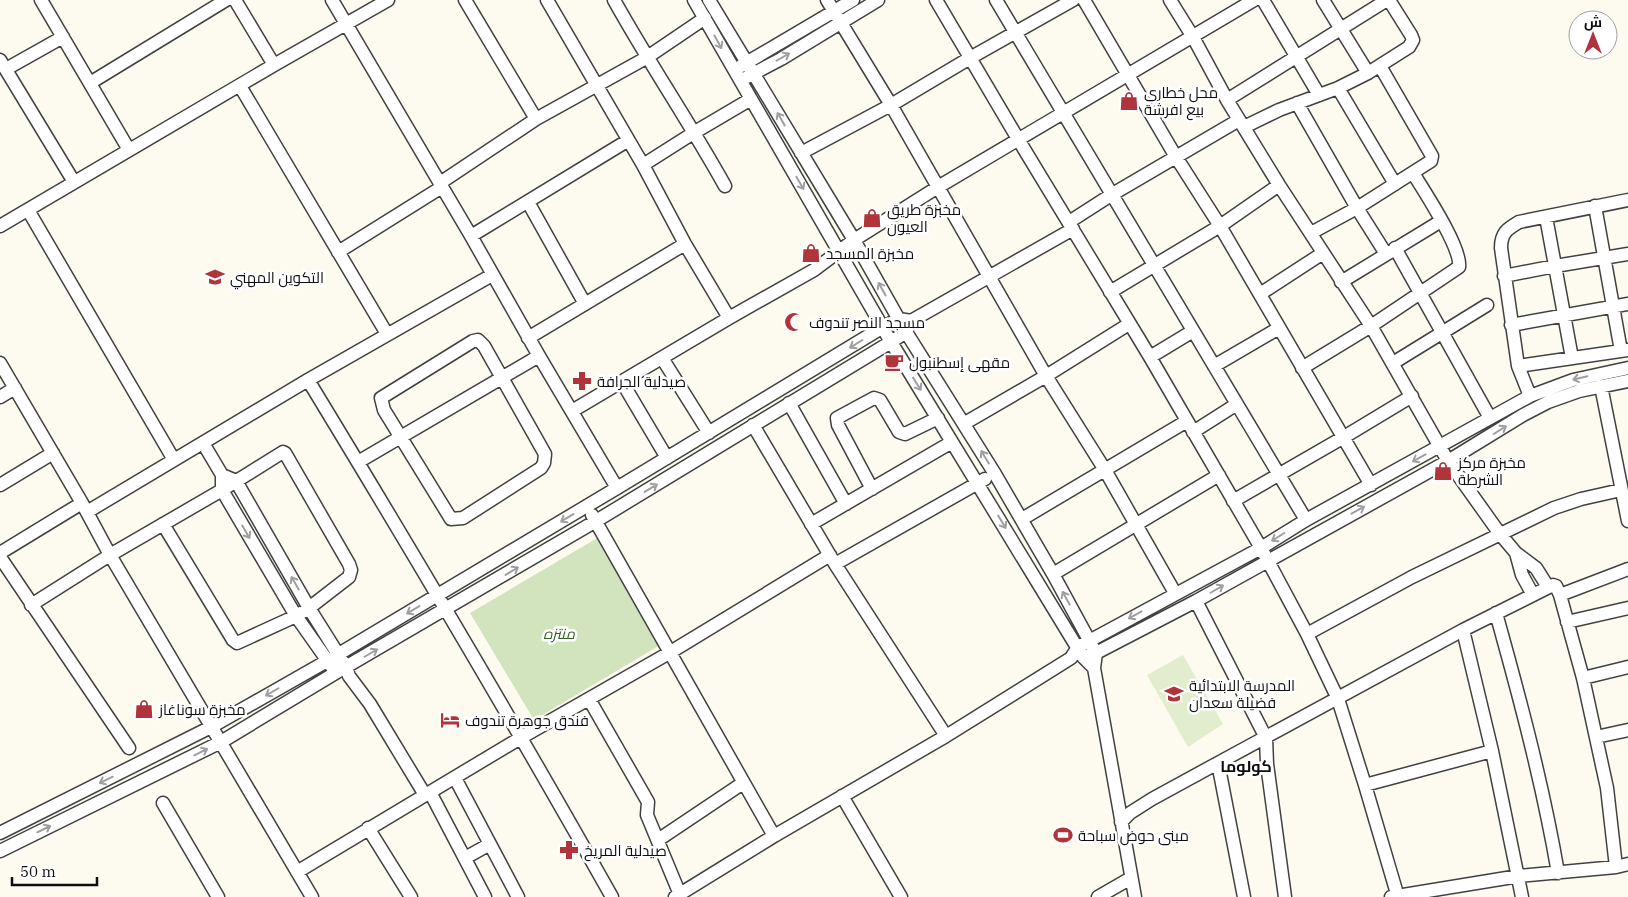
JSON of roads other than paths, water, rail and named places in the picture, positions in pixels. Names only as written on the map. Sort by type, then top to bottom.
[{"type":"street","points":[[41,0],[129,150]]},
{"type":"street","points":[[90,83],[226,0]]},
{"type":"street","points":[[235,0],[274,65]]},
{"type":"street","points":[[332,0],[472,236],[528,338],[617,488]]},
{"type":"street","points":[[0,226],[388,0]]},
{"type":"street","points":[[465,0],[536,119]]},
{"type":"street","points":[[547,0],[729,318]]},
{"type":"street","points":[[614,0],[646,58],[695,132],[725,186]]},
{"type":"street","points":[[694,0],[890,342],[978,483],[1077,654],[1094,668]]},
{"type":"street","points":[[709,0],[965,423],[1090,640],[1096,653],[1094,668],[1135,897]]},
{"type":"street","points":[[827,0],[891,105],[1046,376],[1105,470],[1175,593]]},
{"type":"street","points":[[837,17],[853,0]]},
{"type":"street","points":[[737,75],[837,17],[878,0]]},
{"type":"street","points":[[936,0],[1150,357],[1219,475],[1307,634],[1338,699],[1365,785],[1395,897],[1519,876],[1622,865],[1583,678],[1560,595],[1554,585],[1463,630],[1338,699],[1152,799],[1130,813],[1121,822]]},
{"type":"street","points":[[996,0],[1306,520]]},
{"type":"street","points":[[800,153],[891,105],[1072,0]]},
{"type":"street","points":[[1084,0],[1176,158],[1220,226],[1344,437],[1370,485]]},
{"type":"street","points":[[1170,0],[1193,37],[1227,100],[1279,185],[1371,326],[1448,461],[1500,534],[1516,553],[1536,568],[1548,587]]},
{"type":"street","points":[[572,411],[814,270],[854,240],[938,187],[1193,37],[1237,4],[1254,0]]},
{"type":"street","points":[[1263,0],[1320,95]]},
{"type":"street","points":[[1323,0],[1368,73]]},
{"type":"street","points":[[0,851],[221,742],[344,672],[596,522],[890,342],[905,324],[989,276],[1071,225],[1111,195],[1242,123],[1338,88],[1368,73],[1409,47],[1413,40],[1412,35],[1388,0],[1227,100]]},
{"type":"street","points":[[338,252],[441,185],[536,119],[596,84],[646,58],[705,18]]},
{"type":"street","points":[[62,37],[3,64],[74,182]]},
{"type":"street","points":[[1311,233],[1357,208],[1432,160],[1432,156],[1380,66]]},
{"type":"street","points":[[240,86],[387,334]]},
{"type":"street","points":[[1338,88],[1395,184]]},
{"type":"street","points":[[643,165],[751,99]]},
{"type":"street","points":[[1297,103],[1357,208],[1421,293],[1490,418]]},
{"type":"street","points":[[472,236],[628,141]]},
{"type":"street","points":[[1302,368],[1371,326],[1459,267],[1458,255],[1413,173]]},
{"type":"street","points":[[1110,292],[1220,226],[1279,185]]},
{"type":"street","points":[[1530,396],[1518,366],[1511,325],[1501,248],[1501,239],[1504,232],[1519,222],[1628,200]]},
{"type":"street","points":[[528,202],[586,304]]},
{"type":"street","points":[[1518,366],[1624,351],[1595,206]]},
{"type":"street","points":[[28,210],[174,460]]},
{"type":"street","points":[[1546,216],[1572,358]]},
{"type":"street","points":[[1341,282],[1441,221]]},
{"type":"street","points":[[528,338],[685,244]]},
{"type":"street","points":[[1260,294],[1323,252]]},
{"type":"street","points":[[1504,276],[1628,254]]},
{"type":"street","points":[[129,748],[31,605],[0,555],[174,460],[387,334],[492,275]]},
{"type":"street","points":[[1511,325],[1628,304]]},
{"type":"street","points":[[1393,363],[1487,305]]},
{"type":"street","points":[[0,832],[211,727],[438,596],[883,327],[905,324]]},
{"type":"street","points":[[965,423],[1046,376],[1129,324]]},
{"type":"street","points":[[1214,366],[1279,328]]},
{"type":"street","points":[[1150,357],[1193,331]]},
{"type":"street","points":[[478,340],[484,346],[501,379],[545,454],[544,463],[541,468],[464,518],[451,519],[384,410],[381,398],[473,341],[478,340]]},
{"type":"street","points":[[358,462],[539,356]]},
{"type":"street","points":[[662,358],[709,433]]},
{"type":"street","points":[[0,363],[110,555],[312,897]]},
{"type":"street","points":[[588,699],[648,802],[647,815],[679,896],[774,836],[946,736],[1077,654],[1090,640],[1260,548],[1306,520],[1530,396],[1573,380],[1628,368]]},
{"type":"street","points":[[308,380],[522,737],[612,897]]},
{"type":"street","points":[[1077,654],[1096,653],[1196,601],[1448,461],[1523,415],[1548,402],[1601,386],[1628,381]]},
{"type":"street","points":[[622,382],[667,458]]},
{"type":"street","points":[[1601,386],[1628,522]]},
{"type":"street","points":[[0,397],[15,388]]},
{"type":"street","points":[[1233,500],[1412,396]]},
{"type":"street","points":[[872,489],[838,425],[837,418],[874,398],[880,400],[899,432],[905,434],[938,418]]},
{"type":"street","points":[[763,400],[772,414]]},
{"type":"street","points":[[789,403],[846,504]]},
{"type":"street","points":[[1022,519],[1105,470],[1237,404]]},
{"type":"street","points":[[753,426],[832,560],[946,736]]},
{"type":"street","points":[[812,524],[952,442]]},
{"type":"street","points":[[203,443],[222,475],[222,490],[296,616],[370,704],[428,794],[486,897]]},
{"type":"street","points":[[31,605],[110,555],[163,524],[222,490],[280,452],[285,453],[352,570],[351,574],[346,580],[296,616],[239,642],[235,642],[163,524]]},
{"type":"street","points":[[0,485],[53,453]]},
{"type":"street","points":[[297,872],[368,828],[588,699],[832,560],[995,474]]},
{"type":"street","points":[[222,475],[236,481],[309,608],[332,658]]},
{"type":"street","points":[[1053,574],[1137,526],[1219,475]]},
{"type":"street","points":[[1307,634],[1412,578],[1554,508],[1581,499],[1621,490]]},
{"type":"street","points":[[586,506],[774,836]]},
{"type":"street","points":[[1516,553],[1522,575],[1533,595]]},
{"type":"street","points":[[1560,595],[1628,569]]},
{"type":"street","points":[[1196,601],[1266,738],[1267,764],[1285,897]]},
{"type":"street","points":[[1568,622],[1628,608]]},
{"type":"street","points":[[1496,613],[1538,771],[1547,809],[1558,873]]},
{"type":"street","points":[[1463,630],[1492,751],[1522,897]]},
{"type":"street","points":[[1583,678],[1628,668]]},
{"type":"street","points":[[1596,737],[1628,730]]},
{"type":"street","points":[[1365,785],[1492,751]]},
{"type":"street","points":[[1218,763],[1244,897]]},
{"type":"street","points":[[455,778],[518,897]]},
{"type":"street","points":[[658,840],[744,783]]},
{"type":"street","points":[[842,796],[901,897]]},
{"type":"street","points":[[163,803],[218,897]]},
{"type":"street","points":[[368,828],[411,897]]},
{"type":"street","points":[[465,858],[490,844]]},
{"type":"street","points":[[1098,897],[1131,878]]},
{"type":"place","name":"محل خطاري بيع افرشة","points":[[1129,101]]},
{"type":"place","name":"مخبزة طريق العيون","points":[[872,218]]},
{"type":"place","name":"مخبزة المسجد","points":[[811,253]]},
{"type":"place","name":"التكوين المهني","points":[[215,277]]},
{"type":"place","name":"مسجد النصر تندوف","points":[[794,322]]},
{"type":"place","name":"مقهى إسطنبول","points":[[894,362]]},
{"type":"place","name":"صيدلية الجرافة","points":[[582,381]]},
{"type":"place","name":"مخبزة مركز الشرطة","points":[[1443,471]]},
{"type":"place","name":"المدرسة الابتدائية فضيلة سعدان","points":[[1174,694]]},
{"type":"place","name":"مخبزة سوناغاز","points":[[144,709]]},
{"type":"place","name":"فندق جوهرة تندوف","points":[[450,720]]},
{"type":"place","name":"مبنى حوض سباحة","points":[[1063,835]]},
{"type":"place","name":"صيدلية المريخ","points":[[569,850]]},
{"type":"district","name":"كولوما","points":[[1246,766]]},
{"type":"park label","name":"منتزه","points":[[559,633]]}]
